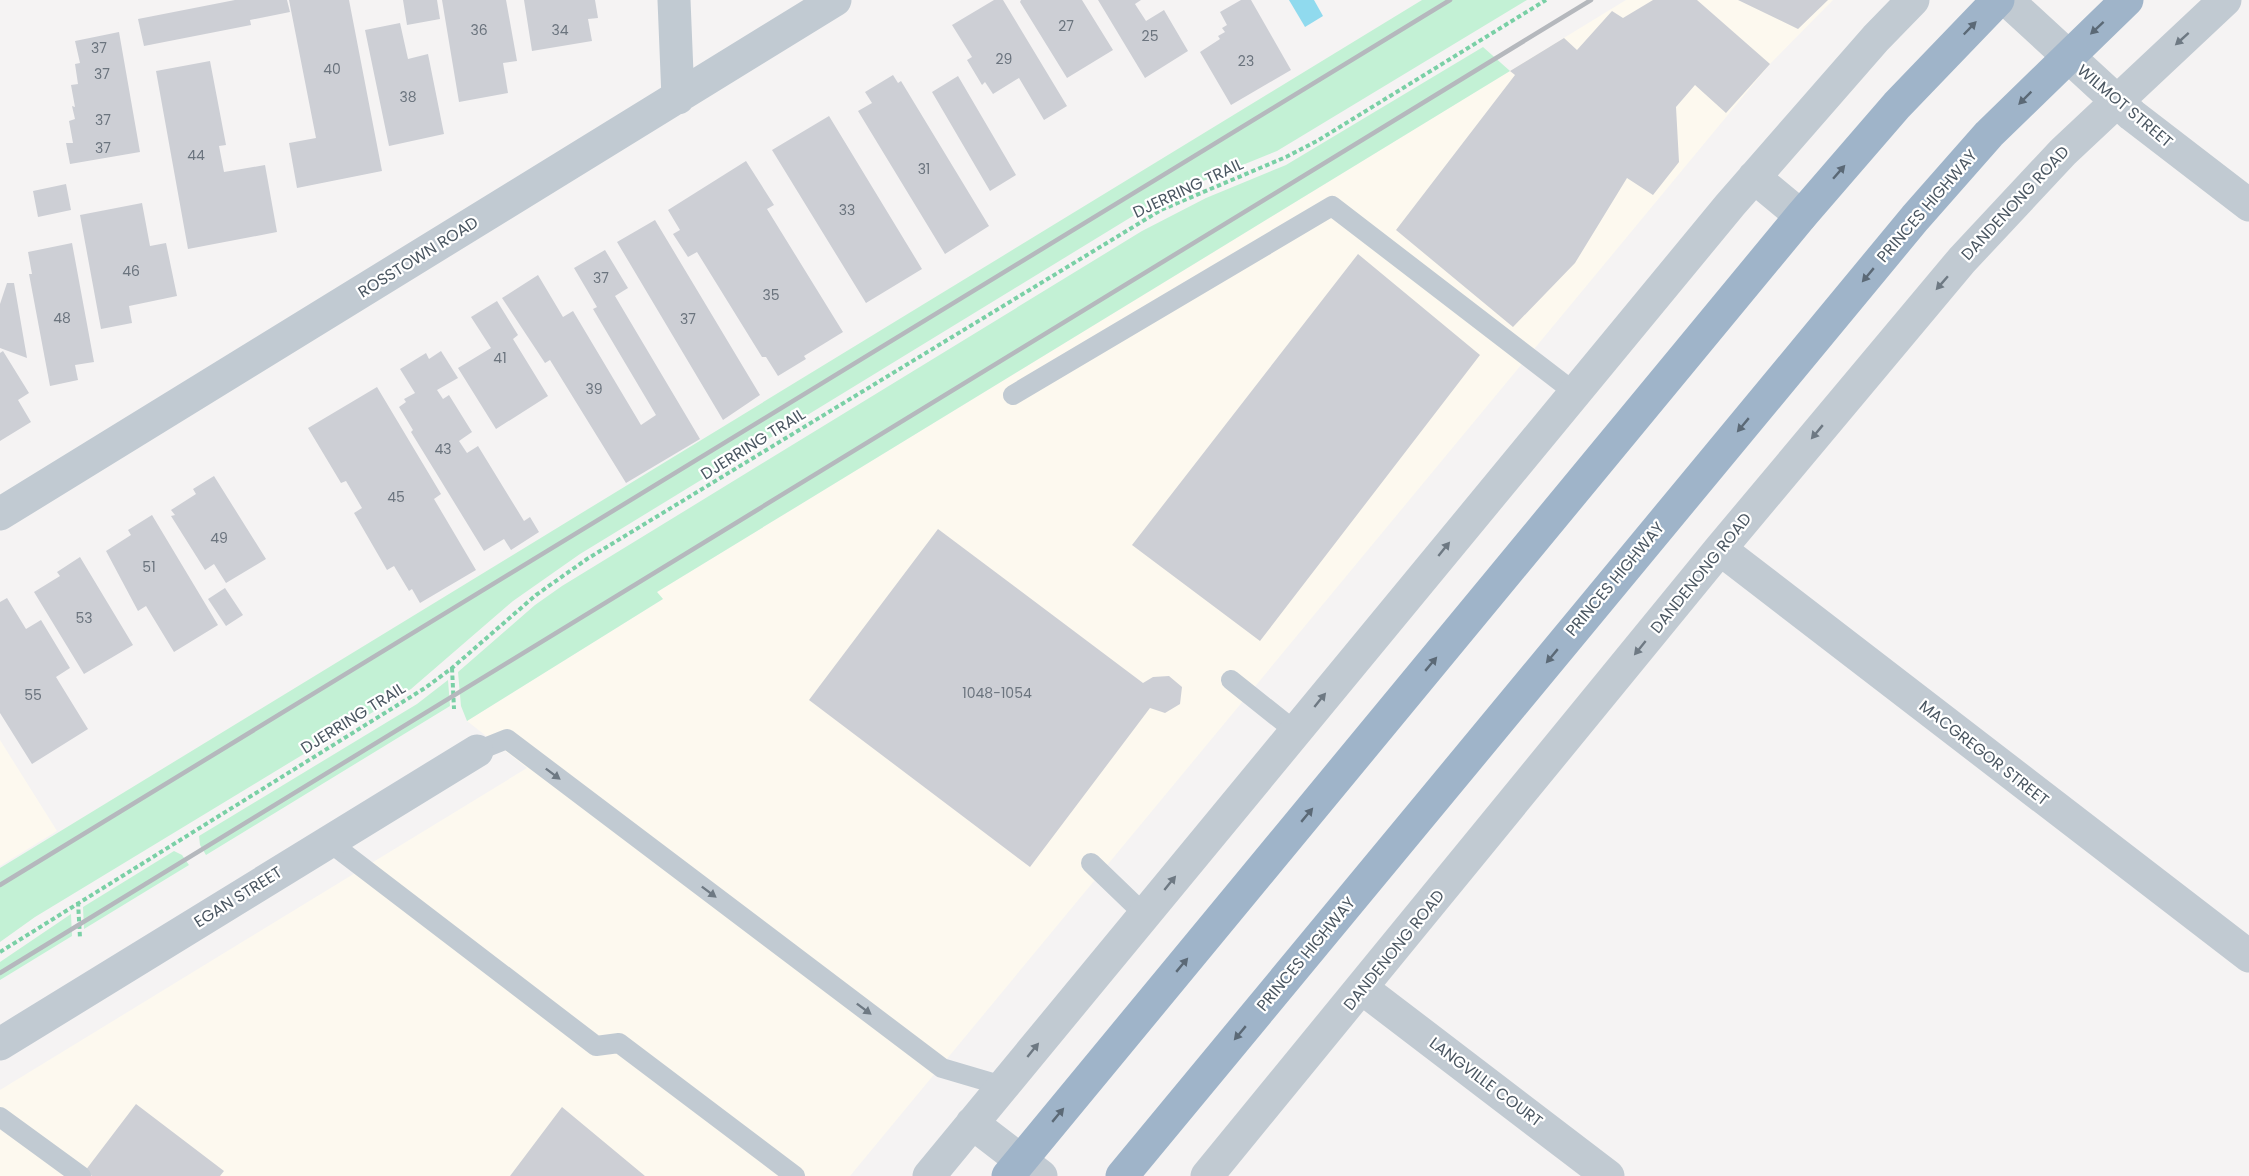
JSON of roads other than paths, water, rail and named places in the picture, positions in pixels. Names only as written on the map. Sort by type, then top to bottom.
[{"type":"highway","points":[[1023,1171],[1801,216],[1897,105],[1998,0]]},
{"type":"highway","name":"PRINCES HIGHWAY","points":[[1122,1176],[1915,218],[1989,134],[2127,0]]},
{"type":"street","points":[[674,0],[678,98]]},
{"type":"street","name":"ROSSTOWN ROAD","points":[[0,514],[835,0]]},
{"type":"street","points":[[929,1176],[1574,392],[1754,177],[1876,38],[1913,0]]},
{"type":"street","name":"WILMOT STREET","points":[[2007,0],[2115,101],[2249,205]]},
{"type":"street","name":"DANDENONG ROAD","points":[[1208,1176],[1720,549],[1962,260],[2048,167],[2115,101],[2225,0]]},
{"type":"street","points":[[1754,177],[1801,216]]},
{"type":"street","name":"MACGREGOR STREET","points":[[1720,549],[2249,956]]},
{"type":"street","name":"EGAN STREET","points":[[0,1044],[477,751]]},
{"type":"street","name":"LANGVILLE COURT","points":[[1363,989],[1608,1176]]},
{"type":"street","points":[[972,1123],[1023,1171]]},
{"type":"lane","points":[[1013,395],[1332,206],[1574,392]]},
{"type":"lane","points":[[1231,680],[1294,731]]},
{"type":"lane","points":[[477,751],[507,739],[942,1068],[1003,1086]]},
{"type":"lane","points":[[328,841],[596,1046],[619,1043],[795,1176]]},
{"type":"lane","points":[[1091,863],[1144,914]]},
{"type":"lane","points":[[0,1117],[81,1176]]},
{"type":"water","points":[[1289,0],[1314,0],[1323,16],[1305,27]]},
{"type":"railway","points":[[0,885],[1450,0]]},
{"type":"railway","points":[[0,973],[1591,0]]}]
